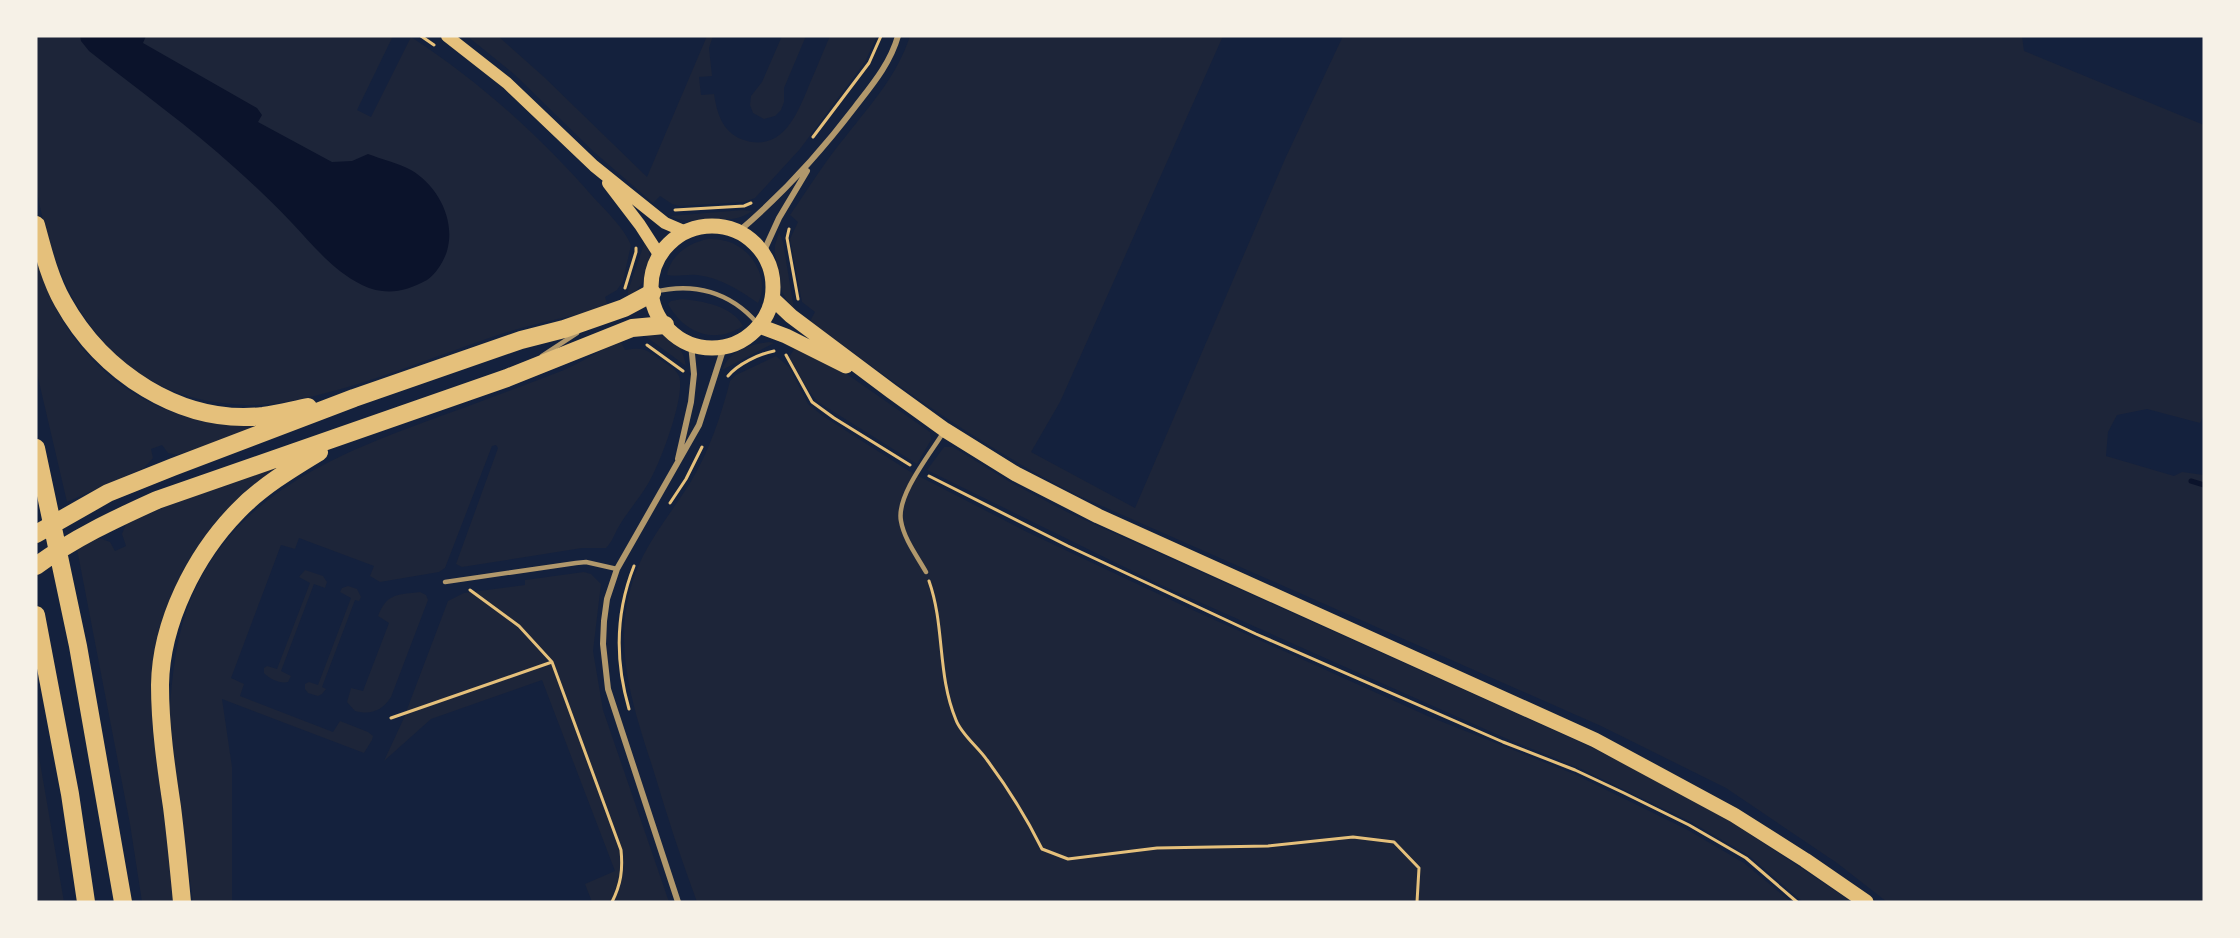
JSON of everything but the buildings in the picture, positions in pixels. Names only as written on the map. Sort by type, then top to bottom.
[{"type":"highway","points":[[36,225],[46,262],[62,301],[85,338],[108,362],[135,382],[166,399],[223,415],[262,416],[354,398]]},
{"type":"highway","points":[[36,534],[108,494],[173,467],[354,398],[521,340],[564,329],[616,310],[652,293]]},
{"type":"highway","points":[[36,566],[107,522],[158,500],[507,378],[632,328],[665,325]]},
{"type":"highway","points":[[182,902],[161,729],[160,683],[167,640],[177,607],[204,554],[238,511],[298,465],[346,435]]},
{"type":"highway","points":[[36,448],[64,575],[123,902]]},
{"type":"highway","points":[[36,615],[70,794],[87,902]]},
{"type":"main road","points":[[447,36],[507,83],[594,166],[652,213],[686,232]]},
{"type":"main road","points":[[594,166],[640,225],[660,256]]},
{"type":"main road","points":[[713,226],[738,232],[749,238],[763,253],[772,274],[770,308],[759,326],[749,335],[724,346],[702,347],[691,344],[677,336],[665,325],[659,315],[652,293],[653,274],[660,256],[667,246],[686,232],[699,227],[713,226]]},
{"type":"main road","points":[[772,298],[800,322],[945,430],[1016,474],[1098,516],[1584,735],[1653,770],[1766,834],[1866,902]]},
{"type":"main road","points":[[759,326],[825,354],[891,391]]},
{"type":"street","points":[[763,253],[779,218],[812,163],[877,79],[889,60],[898,36]]},
{"type":"street","points":[[738,232],[812,163]]},
{"type":"street","points":[[675,468],[691,402],[694,374],[691,344]]},
{"type":"street","points":[[678,902],[608,689],[603,644],[604,621],[607,599],[617,569],[699,425],[724,346]]},
{"type":"lane","points":[[652,293],[685,287],[719,294],[741,307],[759,326]]},
{"type":"lane","points":[[507,378],[616,310]]},
{"type":"lane","points":[[926,572],[906,536],[900,510],[919,471],[945,430]]},
{"type":"lane","points":[[445,582],[586,562],[617,569]]},
{"type":"path","points":[[421,36],[439,48]]},
{"type":"path","points":[[812,138],[869,63],[881,36]]},
{"type":"path","points":[[652,213],[661,204],[670,209],[679,210],[744,206],[759,200],[766,206]]},
{"type":"path","points":[[779,218],[789,226],[787,238],[799,304],[807,311],[800,322]]},
{"type":"path","points":[[616,310],[636,252],[630,235],[640,225]]},
{"type":"path","points":[[632,328],[640,340],[684,373]]},
{"type":"path","points":[[726,379],[732,371],[763,354],[773,350],[779,352],[790,362],[812,402],[919,471],[1068,546],[1256,634],[1503,742],[1575,770],[1689,825],[1746,858],[1797,902]]},
{"type":"path","points":[[666,509],[686,479],[704,441]]},
{"type":"path","points":[[632,717],[622,685],[618,639],[626,588],[636,561]]},
{"type":"path","points":[[926,572],[933,591],[938,622],[942,674],[956,722],[1020,805],[1042,849],[1068,859],[1157,848],[1268,846],[1353,837],[1394,842],[1419,867],[1417,902]]},
{"type":"path","points":[[459,579],[473,593],[519,626],[552,662],[621,850],[623,870],[619,889],[612,902]]},
{"type":"path","points":[[391,718],[552,662]]},
{"type":"shaded area","points":[[36,36],[393,36],[357,110],[371,117],[411,37],[461,72],[508,111],[553,153],[615,220],[631,245],[623,281],[617,290],[605,297],[608,307],[512,331],[330,392],[272,404],[254,405],[222,403],[182,394],[147,378],[118,356],[93,329],[72,297],[56,262],[44,225],[35,180]]},
{"type":"shaded area","points":[[80,36],[146,36],[143,43],[257,108],[262,115],[258,122],[332,162],[352,161],[368,154],[411,170],[437,194],[447,216],[449,239],[446,255],[439,267],[427,280],[403,290],[379,291],[351,279],[324,256],[270,201],[218,153],[89,51]]},
{"type":"shaded area","points":[[467,36],[498,36],[544,77],[647,177],[707,36],[713,36],[709,48],[712,76],[699,77],[701,95],[714,94],[719,114],[729,131],[741,139],[756,142],[768,141],[778,136],[794,118],[830,36],[877,36],[865,62],[800,149],[755,198],[744,202],[679,206],[660,196],[653,203],[594,152],[514,74]]},
{"type":"shaded area","points":[[782,36],[806,36],[784,88],[784,102],[781,110],[775,116],[764,119],[753,113],[750,105],[751,96],[762,82]]},
{"type":"shaded area","points":[[910,36],[1223,36],[1060,402],[1031,452],[1135,508],[1285,159],[1343,36],[2022,36],[2024,51],[2204,125],[2204,415],[2200,423],[2147,409],[2117,415],[2108,432],[2106,456],[2174,476],[2182,472],[2204,475],[2204,902],[1887,902],[1837,863],[1726,788],[1601,726],[1077,495],[1007,457],[940,414],[810,321],[815,312],[802,302],[790,239],[798,222],[790,215],[831,155],[891,77]]},
{"type":"shaded area","points":[[752,211],[737,218],[728,219],[686,220],[670,216]]},
{"type":"shaded area","points":[[779,232],[783,242],[794,309],[782,292],[775,254]]},
{"type":"shaded area","points":[[708,239],[730,242],[743,250],[755,262],[762,287],[758,303],[737,289],[714,279],[697,275],[667,275],[677,255],[694,243]]},
{"type":"shaded area","points":[[645,241],[650,257],[648,272],[640,286],[628,298],[628,291]]},
{"type":"shaded area","points":[[36,256],[49,293],[66,327],[89,356],[116,381],[147,401],[181,415],[219,423],[258,425],[258,428],[177,455],[168,453],[162,445],[151,449],[153,458],[144,468],[67,502],[36,369]]},
{"type":"shaded area","points":[[682,299],[725,309],[743,326],[721,335],[701,333],[691,329],[682,322],[668,304],[671,301]]},
{"type":"shaded area","points":[[641,333],[658,334],[671,340],[681,350],[686,366]]},
{"type":"shaded area","points":[[616,342],[621,342],[625,350],[645,350],[672,367],[679,376],[680,385],[671,429],[654,473],[606,548],[582,548],[462,567],[456,564],[498,448],[496,445],[492,446],[445,568],[439,572],[380,582],[370,576],[374,566],[299,538],[295,549],[281,545],[231,678],[244,684],[240,696],[333,732],[340,721],[373,736],[364,753],[222,699],[232,767],[232,902],[193,902],[169,724],[172,682],[186,612],[206,569],[232,533],[264,503],[300,478],[339,457],[564,370]]},
{"type":"shaded area","points":[[769,342],[774,343],[722,370],[725,363],[735,353]]},
{"type":"shaded area","points":[[795,348],[844,372],[930,432],[931,440],[917,464],[818,402],[808,390],[789,357]]},
{"type":"shaded area","points":[[776,356],[789,367],[808,404],[909,471],[1027,532],[1186,607],[1430,717],[1574,774],[1686,829],[1744,863],[1791,902],[697,902],[669,821],[632,698],[624,648],[624,623],[628,598],[641,560],[703,459],[730,381],[736,375]]},
{"type":"shaded area","points":[[944,447],[953,447],[1010,482],[1067,512],[1591,747],[1730,821],[1852,902],[1803,902],[1748,855],[1691,822],[1577,767],[1505,738],[1161,585],[927,470]]},
{"type":"shaded area","points":[[282,464],[217,520],[195,551],[176,586],[152,683],[152,725],[175,902],[142,902],[130,824],[77,549],[99,538],[110,542],[115,551],[126,546],[122,534],[126,524],[167,506]]},
{"type":"shaded area","points":[[305,570],[323,576],[327,582],[325,588],[314,584],[281,671],[291,676],[288,682],[279,682],[266,675],[264,668],[267,666],[277,669],[310,583],[299,577]]},
{"type":"shaded area","points":[[584,572],[591,574],[601,584],[593,651],[603,710],[669,902],[592,902],[585,884],[615,871],[542,680],[431,719],[384,761],[403,720],[448,601],[464,593],[525,585],[525,580]]},
{"type":"shaded area","points":[[348,586],[357,589],[361,597],[359,601],[355,600],[322,687],[326,689],[318,696],[308,693],[305,684],[309,682],[318,685],[351,598],[340,592],[342,588]]},
{"type":"shaded area","points":[[420,592],[426,595],[428,600],[391,697],[384,706],[376,711],[355,711],[347,702],[351,688],[363,691],[389,623],[378,616],[381,608],[394,596]]},
{"type":"shaded area","points":[[36,739],[64,902],[36,902]]},
{"type":"waterway","points":[[2191,481],[2204,485]]}]
